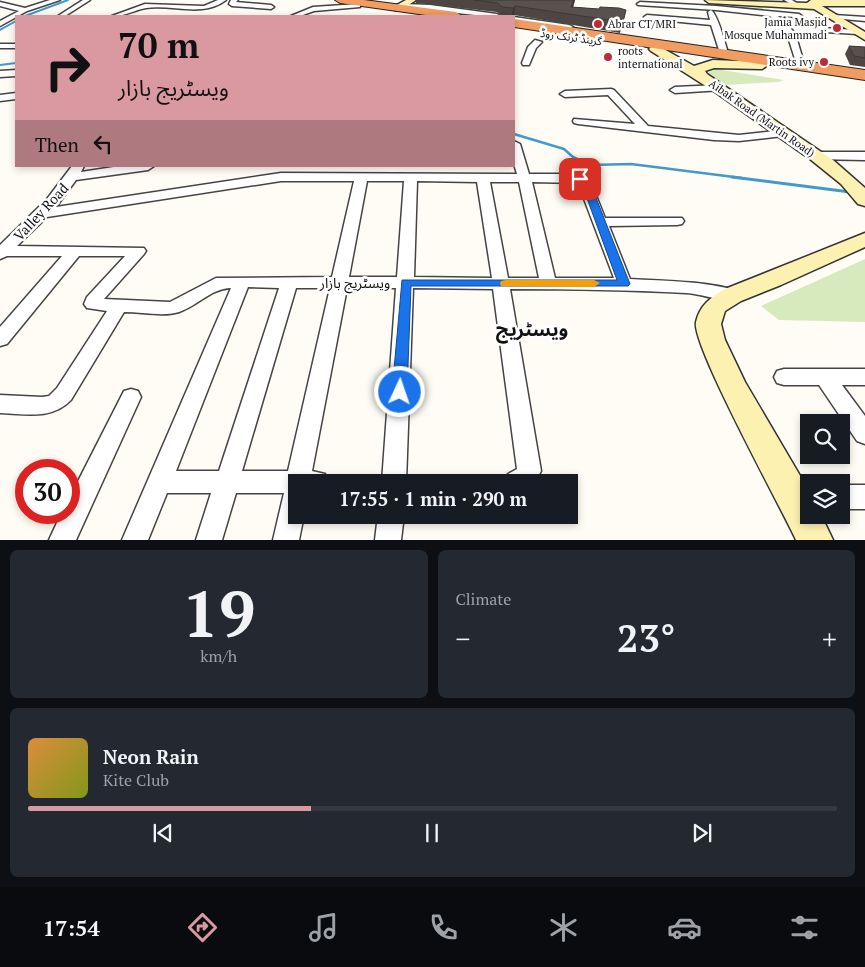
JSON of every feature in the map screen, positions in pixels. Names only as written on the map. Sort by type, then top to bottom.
[{"type":"highway","points":[[340,0],[405,5],[451,15]]},
{"type":"highway","points":[[315,5],[358,6],[423,15]]},
{"type":"highway","name":"گرینڈ ٹرنک روڈ","points":[[515,25],[744,57]]},
{"type":"highway","name":"گرینڈ ٹرنک روڈ","points":[[515,25],[865,80]]},
{"type":"highway","name":"گرینڈ ٹرنک روڈ","points":[[657,48],[744,57],[865,75]]},
{"type":"street","points":[[20,15],[26,10],[57,0]]},
{"type":"street","points":[[63,15],[87,0]]},
{"type":"street","points":[[174,6],[187,0]]},
{"type":"street","points":[[118,15],[145,6],[208,7],[223,0],[271,8]]},
{"type":"street","points":[[296,15],[315,5],[310,0]]},
{"type":"street","points":[[686,0],[692,7]]},
{"type":"street","points":[[634,10],[640,5],[665,3],[692,7],[728,0],[791,2],[815,6]]},
{"type":"street","points":[[860,31],[834,18],[811,3],[826,1],[865,3]]},
{"type":"street","points":[[206,15],[234,2]]},
{"type":"street","points":[[0,4],[26,10]]},
{"type":"street","points":[[711,4],[740,10],[797,15],[806,23]]},
{"type":"street","points":[[711,4],[724,53]]},
{"type":"street","points":[[405,5],[490,15]]},
{"type":"street","points":[[640,5],[679,14]]},
{"type":"street","points":[[173,15],[192,7]]},
{"type":"street","points":[[738,21],[740,10]]},
{"type":"street","points":[[772,14],[791,33],[799,60]]},
{"type":"street","points":[[646,24],[647,17],[715,23]]},
{"type":"street","points":[[515,18],[569,27]]},
{"type":"street","points":[[834,18],[865,19]]},
{"type":"street","points":[[825,30],[860,31]]},
{"type":"street","points":[[526,63],[532,47],[538,42]]},
{"type":"street","points":[[0,46],[15,46]]},
{"type":"street","name":"Aibak Road (Martin Road)","points":[[657,48],[700,75],[816,156],[860,193]]},
{"type":"street","points":[[700,75],[698,69],[713,64],[762,65]]},
{"type":"street","points":[[0,74],[15,73]]},
{"type":"street","points":[[675,90],[719,88]]},
{"type":"street","points":[[565,94],[611,92],[645,129]]},
{"type":"street","points":[[0,98],[15,96]]},
{"type":"street","points":[[578,121],[714,137],[739,138],[783,133]]},
{"type":"street","points":[[515,147],[524,178],[548,283]]},
{"type":"street","points":[[816,156],[865,156]]},
{"type":"street","points":[[75,172],[136,167]]},
{"type":"street","name":"Valley Road","points":[[1,253],[43,213],[75,172]]},
{"type":"street","points":[[43,213],[280,172],[361,177],[385,172],[411,177],[574,178],[584,180],[624,284]]},
{"type":"street","points":[[300,474],[361,177]]},
{"type":"street","points":[[394,474],[411,177]]},
{"type":"street","points":[[483,178],[529,471],[527,474]]},
{"type":"street","points":[[600,222],[677,221]]},
{"type":"street","points":[[800,494],[733,387],[712,340],[708,324],[710,316],[715,306],[733,295],[773,280],[865,238]]},
{"type":"street","points":[[0,339],[75,251]]},
{"type":"street","points":[[0,404],[42,406],[55,403],[64,394],[118,307],[93,304],[96,297],[138,251],[1,253]]},
{"type":"street","points":[[135,540],[242,282]]},
{"type":"street","name":"ویسٹریج بازار","points":[[118,307],[171,308],[182,304],[216,283],[242,282],[624,284],[696,288],[733,295]]},
{"type":"street","points":[[208,540],[289,283]]},
{"type":"street","points":[[784,377],[865,377]]},
{"type":"street","points":[[825,377],[865,434]]},
{"type":"street","points":[[62,540],[132,397]]},
{"type":"street","points":[[159,482],[288,482]]},
{"type":"street","points":[[850,497],[865,497]]},
{"type":"street","points":[[286,540],[289,524]]},
{"type":"street","points":[[388,540],[390,524]]},
{"type":"street","points":[[810,524],[814,540]]},
{"type":"green space","points":[[716,69],[784,80],[725,85],[707,73]]},
{"type":"green space","points":[[865,259],[865,322],[779,320],[761,306]]},
{"type":"building","points":[[474,0],[574,0],[571,7],[619,8],[626,10],[623,22],[515,6],[513,8],[502,7],[498,3]]},
{"type":"building","points":[[849,46],[865,47],[865,58],[854,56]]},
{"type":"waterway","points":[[28,15],[68,0]]},
{"type":"waterway","points":[[0,30],[15,22]]},
{"type":"waterway","points":[[0,65],[15,63]]},
{"type":"waterway","points":[[515,134],[564,149],[573,157],[590,165],[631,164],[742,178]]},
{"type":"waterway","points":[[732,177],[850,192]]},
{"type":"slow traffic","points":[[506,284],[594,283]]},
{"type":"place","name":"Abrar CT/MRI","points":[[598,24]]},
{"type":"place","name":"Jamia Masjid Mosque Muhammadi","points":[[837,28]]},
{"type":"place","name":"roots international","points":[[608,57]]},
{"type":"place","name":"Roots ivy","points":[[824,62]]},
{"type":"district","name":"ویسٹریج","points":[[532,329]]},
{"type":"route","points":[[400,392],[406,283],[624,284],[584,180],[580,179]]}]
